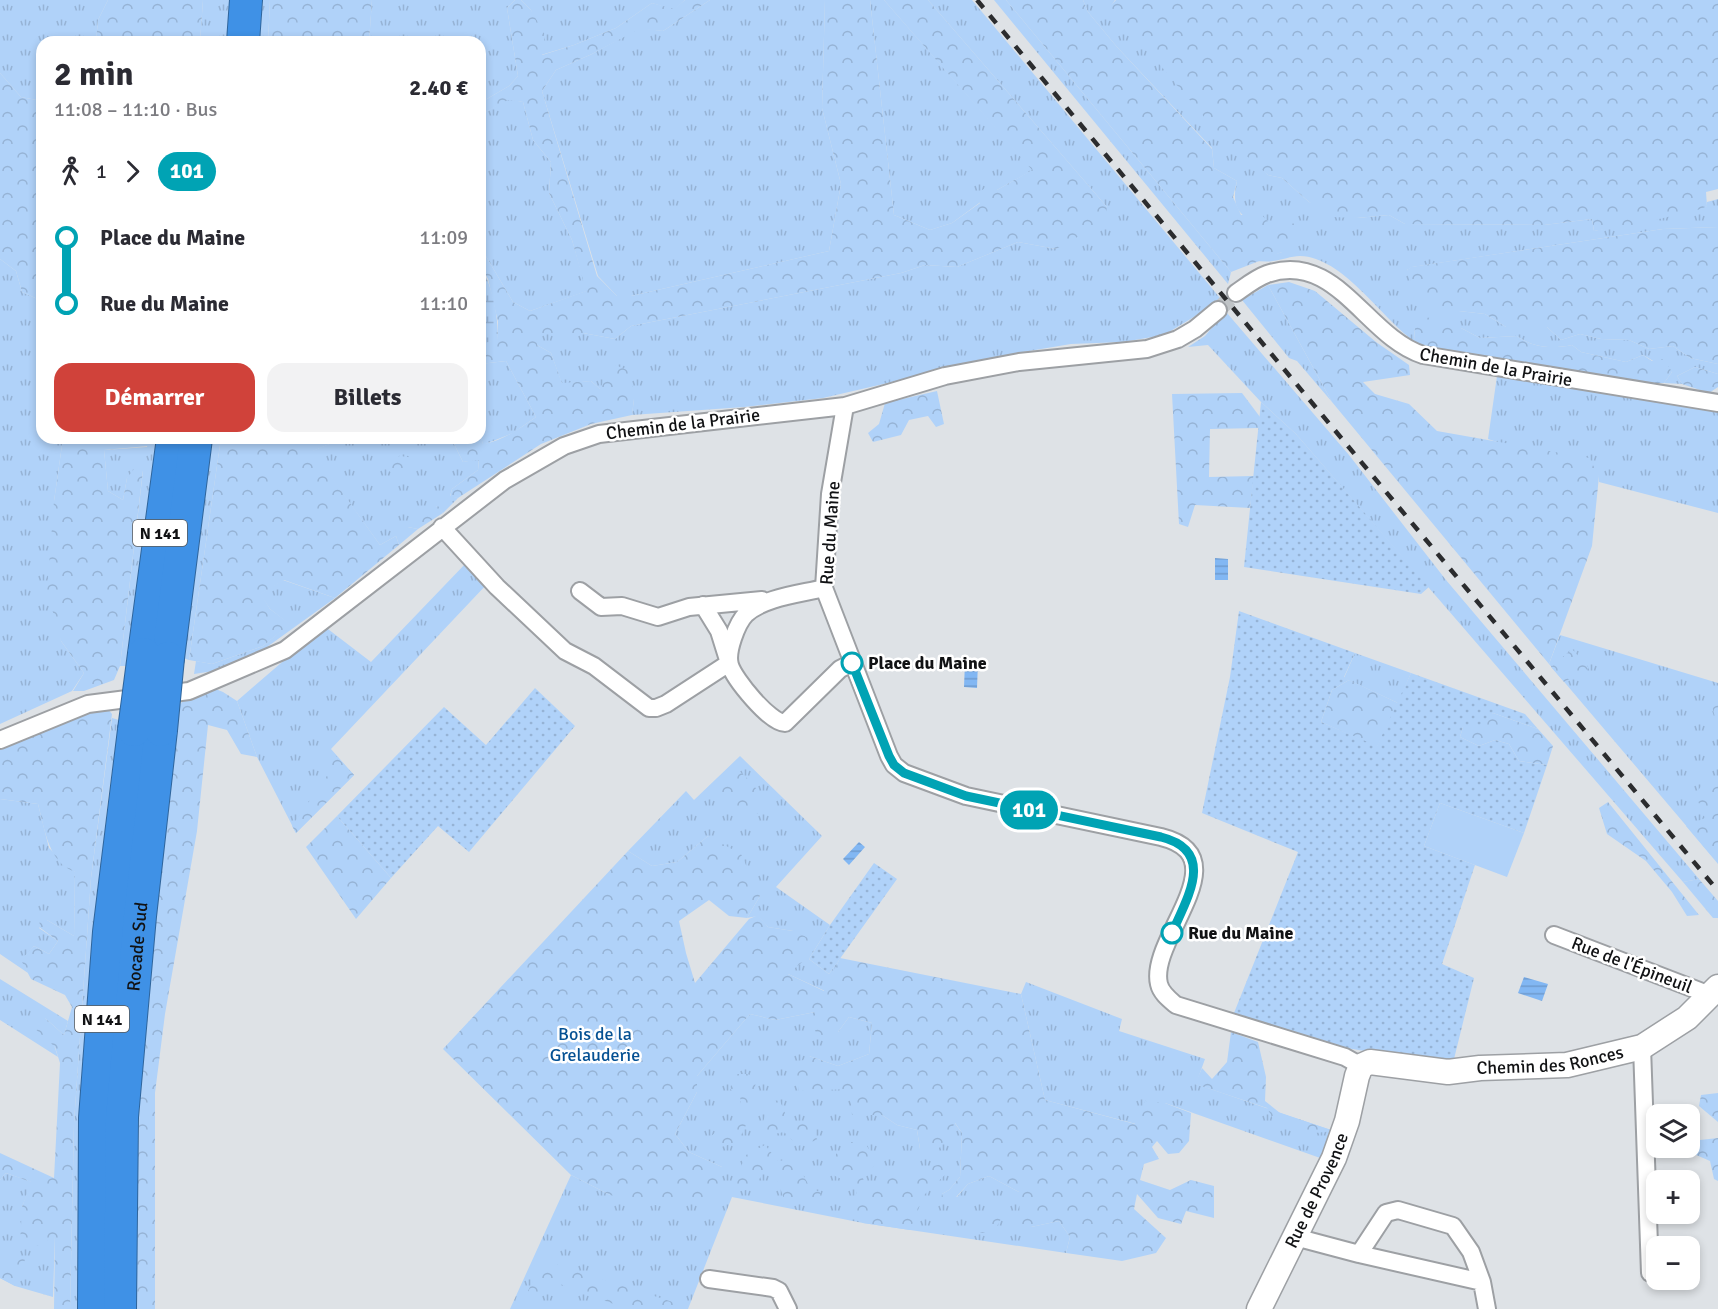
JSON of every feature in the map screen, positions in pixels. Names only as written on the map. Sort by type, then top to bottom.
[{"type":"highway","points":[[243,36],[246,0]]},
{"type":"highway","name":"N 141","points":[[148,730],[173,444]]},
{"type":"highway","name":"N 141","points":[[156,656],[195,444]]},
{"type":"highway","name":"Rocade Sud","points":[[94,1309],[95,1118],[108,932],[148,730]]},
{"type":"highway","name":"Rocade Sud","points":[[120,1309],[122,1117],[140,916],[148,730]]},
{"type":"street","name":"Chemin de la Prairie","points":[[1236,293],[1256,279],[1268,274],[1296,270],[1306,272],[1335,286],[1383,332],[1399,345],[1417,353],[1448,360],[1718,403]]},
{"type":"street","name":"Chemin de la Prairie","points":[[0,740],[88,704],[189,691],[285,650],[505,480],[564,446],[599,434],[845,406],[945,376],[1019,362],[1162,346],[1195,329],[1218,310]]},
{"type":"street","name":"Rue du Maine","points":[[845,406],[830,494],[824,588],[894,765],[904,773],[941,788],[992,803],[1161,837],[1183,845],[1191,856],[1194,870],[1191,890],[1161,959],[1158,973],[1159,985],[1166,997],[1176,1005],[1345,1057],[1361,1066]]},
{"type":"street","points":[[442,527],[497,587],[565,651],[594,666],[649,708],[666,704],[729,663],[738,623],[748,612],[775,599]]},
{"type":"street","points":[[580,591],[601,607],[622,606],[658,617],[689,607],[775,599],[824,588]]},
{"type":"street","points":[[703,605],[719,631],[735,676],[774,720],[780,723],[785,723],[840,669],[852,663]]},
{"type":"street","name":"Rue de l'Épineuil","points":[[1554,935],[1714,991]]},
{"type":"street","name":"Chemin des Ronces","points":[[1361,1066],[1370,1062],[1448,1072],[1480,1068],[1567,1065],[1642,1047],[1686,1018],[1714,991]]},
{"type":"street","points":[[1642,1047],[1649,1236]]},
{"type":"street","name":"Rue de Provence","points":[[1259,1309],[1334,1158],[1347,1121],[1361,1066]]},
{"type":"street","points":[[1359,1254],[1386,1213],[1398,1210],[1453,1226],[1471,1252],[1482,1282],[1487,1309]]},
{"type":"street","points":[[1295,1237],[1482,1282]]},
{"type":"street","points":[[709,1279],[772,1288],[779,1291],[788,1309]]},
{"type":"green space","points":[[0,0],[108,0],[98,20],[97,36],[36,36],[36,100],[21,97],[0,73]]},
{"type":"green space","points":[[108,0],[203,0],[200,36],[97,36],[98,20]]},
{"type":"green space","points":[[203,0],[233,0],[230,36],[200,36]]},
{"type":"green space","points":[[263,0],[270,0],[268,36],[260,36]]},
{"type":"green space","points":[[270,0],[372,0],[369,36],[268,36]]},
{"type":"green space","points":[[372,0],[515,0],[507,8],[518,76],[509,86],[486,99],[486,36],[369,36]]},
{"type":"green space","points":[[515,0],[521,0],[531,10],[545,35],[542,55],[616,28],[652,3],[674,9],[685,0],[710,0],[663,31],[639,29],[556,70],[542,91],[597,276],[617,296],[631,296],[829,251],[841,184],[822,108],[825,0],[870,0],[894,215],[930,230],[952,223],[980,203],[978,193],[988,186],[997,190],[1032,170],[884,0],[928,0],[1107,207],[1104,222],[1056,249],[1018,242],[957,267],[925,265],[901,273],[631,326],[615,339],[583,333],[538,333],[537,345],[551,353],[562,383],[591,381],[600,389],[615,365],[630,371],[634,399],[632,415],[591,424],[541,444],[458,498],[450,497],[452,489],[478,470],[479,460],[463,462],[454,444],[486,444],[511,434],[536,417],[506,361],[486,363],[486,342],[498,340],[498,322],[486,276],[486,256],[513,302],[530,311],[586,291],[572,240],[549,193],[551,162],[533,140],[523,102],[508,100],[486,112],[486,99],[509,86],[518,76],[507,8]]},
{"type":"green space","points":[[521,0],[685,0],[674,10],[652,3],[616,28],[541,55],[531,10]]},
{"type":"green space","points":[[710,0],[825,0],[822,108],[841,184],[829,251],[631,296],[617,296],[598,276],[542,91],[556,70],[592,54],[639,28],[663,31]]},
{"type":"green space","points":[[870,0],[884,0],[1033,170],[997,190],[952,223],[930,230],[894,215]]},
{"type":"green space","points":[[928,0],[972,0],[1220,298],[1217,303],[1164,335],[1123,342],[1071,344],[1017,353],[823,398],[744,407],[632,415],[634,399],[601,390],[591,381],[562,384],[551,353],[537,345],[537,333],[583,333],[615,339],[631,326],[901,273],[925,265],[957,267],[1018,242],[1056,249],[1107,207]]},
{"type":"green space","points":[[994,0],[1006,0],[1231,272],[1228,284]]},
{"type":"green space","points":[[1006,0],[1083,0],[1088,12],[1117,47],[1212,149],[1214,168],[1237,181],[1233,197],[1241,215],[1260,213],[1278,233],[1290,223],[1296,224],[1295,238],[1282,252],[1231,272]]},
{"type":"green space","points":[[1083,0],[1115,0],[1111,6],[1268,175],[1282,178],[1309,202],[1357,218],[1389,215],[1405,224],[1544,225],[1592,219],[1594,231],[1707,206],[1707,202],[1718,199],[1718,227],[1663,229],[1412,267],[1407,270],[1459,311],[1485,314],[1506,327],[1547,327],[1561,340],[1580,334],[1601,339],[1629,340],[1649,349],[1673,346],[1690,358],[1718,364],[1718,374],[1695,367],[1677,376],[1682,384],[1664,383],[1672,372],[1643,355],[1626,362],[1581,352],[1572,345],[1543,346],[1529,343],[1517,336],[1480,338],[1461,328],[1415,328],[1414,341],[1346,277],[1331,266],[1316,259],[1300,256],[1271,261],[1254,261],[1282,252],[1278,233],[1244,216],[1236,203],[1237,181],[1214,168],[1212,148],[1117,47],[1088,12]]},
{"type":"green space","points":[[1116,0],[1718,0],[1718,189],[1706,192],[1707,206],[1701,209],[1638,224],[1594,231],[1592,219],[1544,225],[1405,224],[1389,215],[1357,218],[1333,217],[1309,202],[1282,178],[1268,175],[1211,125],[1110,6]]},
{"type":"green space","points":[[0,73],[21,97],[36,100],[36,298],[22,292],[16,271],[0,259]]},
{"type":"green space","points":[[508,99],[523,102],[533,140],[551,162],[549,193],[572,240],[587,291],[530,311],[513,302],[486,256],[486,112]]},
{"type":"green space","points":[[1718,227],[1718,364],[1690,358],[1673,346],[1649,349],[1629,340],[1601,339],[1580,334],[1561,340],[1547,327],[1506,327],[1485,314],[1459,311],[1450,317],[1430,308],[1411,282],[1407,270],[1411,267],[1663,229]]},
{"type":"green space","points":[[0,259],[16,271],[22,292],[36,298],[36,444],[62,444],[54,501],[61,641],[84,673],[72,691],[0,724]]},
{"type":"green space","points":[[486,278],[494,301],[498,341],[486,342]]},
{"type":"green space","points":[[1289,282],[1315,291],[1376,342],[1409,365],[1410,375],[1363,382],[1375,394],[1409,404],[1437,431],[1589,458],[1599,476],[1592,546],[1549,664],[1332,402],[1268,285]]},
{"type":"green space","points":[[1268,285],[1332,402],[1297,361],[1289,358],[1242,300]]},
{"type":"green space","points":[[1227,313],[1349,455],[1446,580],[1699,879],[1683,882],[1296,434],[1261,402],[1208,345],[1188,347],[1205,336],[1223,314]]},
{"type":"green space","points":[[1421,317],[1432,318],[1443,327],[1461,328],[1480,338],[1517,336],[1529,343],[1543,346],[1572,345],[1581,352],[1626,362],[1643,355],[1652,361],[1664,359],[1672,372],[1664,383],[1649,383],[1431,349],[1414,341],[1415,328]]},
{"type":"green space","points":[[506,361],[536,417],[513,433],[486,444],[486,363]]},
{"type":"green space","points":[[1695,367],[1718,374],[1718,387],[1709,393],[1682,384],[1677,376]]},
{"type":"green space","points":[[1497,376],[1718,409],[1718,513],[1599,482],[1599,476],[1488,439]]},
{"type":"green space","points":[[937,391],[944,424],[936,427],[928,416],[909,420],[901,435],[873,442],[868,433],[879,424],[885,403]]},
{"type":"green space","points":[[1242,393],[1260,417],[1259,428],[1210,429],[1209,477],[1254,476],[1250,508],[1195,505],[1188,527],[1179,524],[1172,394]]},
{"type":"green space","points":[[1261,402],[1296,434],[1429,587],[1421,594],[1244,567]]},
{"type":"green space","points":[[62,444],[148,444],[148,446],[104,450],[108,491],[123,500],[127,478],[134,469],[143,470],[120,666],[114,680],[84,691],[73,691],[84,673],[61,641],[47,591],[54,501]]},
{"type":"green space","points":[[148,444],[156,444],[126,666],[120,666],[143,471],[127,478],[123,500],[108,491],[104,450],[147,447]]},
{"type":"green space","points":[[211,444],[220,444],[189,660],[183,658]]},
{"type":"green space","points":[[220,444],[330,444],[313,451],[380,545],[396,536],[399,545],[335,598],[284,580],[261,594],[270,609],[290,624],[263,646],[212,664],[189,660]]},
{"type":"green space","points":[[329,444],[454,444],[463,462],[479,459],[478,470],[452,489],[450,496],[458,498],[443,513],[437,506],[408,527],[418,529],[399,545],[396,536],[380,545],[312,451]]},
{"type":"green space","points":[[400,456],[415,458],[415,472],[395,475],[386,469],[391,458]]},
{"type":"green space","points":[[438,506],[443,513],[418,529],[408,527],[408,522],[422,509]]},
{"type":"green space","points":[[467,562],[488,583],[331,749],[354,775],[296,833],[257,757],[237,701],[324,626],[371,662]]},
{"type":"green space","points":[[283,580],[335,598],[267,647],[220,670],[194,674],[196,661],[212,664],[263,646],[289,624],[270,609],[260,594]]},
{"type":"green space","points":[[1239,611],[1355,653],[1344,677],[1349,680],[1332,690],[1321,722],[1377,746],[1411,673],[1525,714],[1538,729],[1493,713],[1480,726],[1463,727],[1460,737],[1479,746],[1495,740],[1509,744],[1519,761],[1547,765],[1524,833],[1440,803],[1424,846],[1475,865],[1442,964],[1474,978],[1454,1059],[1433,1062],[1340,1047],[1234,1013],[1298,852],[1202,813],[1230,677]]},
{"type":"green space","points":[[1560,635],[1718,683],[1718,842],[1711,855],[1549,664]]},
{"type":"green space","points":[[1572,649],[1589,668],[1564,682],[1551,667]]},
{"type":"green space","points":[[1355,653],[1411,673],[1398,703],[1344,678]]},
{"type":"green space","points":[[1349,680],[1398,703],[1377,747],[1321,722],[1332,690]]},
{"type":"green space","points":[[213,688],[237,701],[257,757],[241,754],[227,730],[208,725],[197,831],[165,1014],[155,1093],[155,1309],[137,1309],[136,1212],[141,1055],[178,708],[186,696]]},
{"type":"green space","points":[[535,688],[575,726],[469,852],[438,826],[391,878],[337,816],[444,707],[486,745]]},
{"type":"green space","points":[[1718,690],[1718,728],[1710,699]]},
{"type":"green space","points":[[106,707],[112,714],[91,878],[74,1123],[70,1309],[54,1309],[55,1236],[40,1246],[20,1244],[22,1207],[31,1182],[6,1173],[0,1180],[0,1153],[54,1178],[60,1063],[55,1047],[31,1025],[35,1013],[45,1018],[64,1035],[72,1007],[65,995],[31,979],[21,960],[34,946],[49,954],[58,941],[39,927],[40,920],[47,920],[74,936],[75,872],[59,861],[53,853],[38,804],[0,799],[0,747],[34,730]]},
{"type":"green space","points":[[1493,713],[1538,729],[1553,746],[1547,765],[1519,761],[1509,744],[1495,740],[1479,746],[1460,737],[1463,727]]},
{"type":"green space","points":[[112,718],[119,720],[108,799],[93,952],[79,1146],[79,1309],[70,1309],[74,1123],[91,878]]},
{"type":"green space","points":[[330,750],[354,775],[296,833],[292,826],[331,770],[322,758]]},
{"type":"green space","points":[[740,756],[822,836],[776,887],[830,925],[809,959],[829,974],[840,958],[825,991],[788,974],[793,931],[768,927],[758,916],[747,918],[760,896],[708,836],[677,862],[652,866],[628,851],[686,791],[694,800]]},
{"type":"green space","points":[[735,767],[751,782],[758,793],[760,806],[758,814],[739,813],[714,785]]},
{"type":"green space","points":[[1703,784],[1718,785],[1718,864],[1686,826],[1705,818],[1695,794]]},
{"type":"green space","points":[[0,799],[38,804],[49,848],[75,872],[74,936],[47,920],[39,928],[58,941],[49,954],[34,946],[22,960],[28,973],[0,954]]},
{"type":"green space","points":[[1608,802],[1699,915],[1687,916],[1672,892],[1646,861],[1607,834],[1599,808]]},
{"type":"green space","points":[[1440,803],[1524,833],[1507,877],[1424,846]]},
{"type":"green space","points":[[337,816],[391,878],[356,919],[306,847]]},
{"type":"green space","name":"Bois de la Grelauderie","points":[[708,836],[741,854],[760,896],[747,918],[729,916],[709,900],[679,921],[695,983],[749,919],[758,915],[768,927],[793,931],[813,940],[807,958],[788,974],[824,991],[840,958],[1021,994],[1045,1100],[1135,1124],[1145,1101],[1165,1103],[1191,1113],[1189,1141],[1179,1153],[1168,1154],[1157,1141],[1152,1147],[1159,1159],[1144,1164],[1140,1180],[1170,1190],[1191,1180],[1214,1186],[1214,1218],[1186,1211],[1181,1224],[1158,1218],[1137,1194],[1134,1209],[1166,1238],[1156,1253],[1122,1261],[1066,1253],[1070,1237],[1059,1221],[1031,1227],[1020,1224],[1019,1192],[989,1176],[968,1184],[948,1206],[941,1202],[942,1194],[949,1190],[960,1177],[962,1133],[955,1123],[938,1150],[920,1149],[917,1130],[897,1125],[882,1115],[852,1115],[850,1089],[799,1091],[794,1066],[809,1056],[838,1066],[869,1054],[872,1023],[849,1017],[838,1032],[825,1037],[815,1031],[815,1012],[775,1020],[750,1014],[697,1076],[697,1092],[675,1134],[689,1152],[722,1167],[715,1200],[664,1207],[610,1195],[571,1175],[443,1049],[628,851],[652,866],[677,862]]},
{"type":"green space","points":[[874,863],[897,879],[829,974],[809,959]]},
{"type":"green space","points":[[1699,879],[1718,901],[1718,918],[1713,918],[1683,882]]},
{"type":"green space","points":[[0,979],[68,1021],[64,1035],[45,1018],[58,1057],[0,1020]]},
{"type":"green space","points":[[1026,982],[1122,1019],[1119,1031],[1205,1059],[1196,1084],[1334,1131],[1323,1159],[1165,1103],[1136,1124],[1045,1100],[1021,994]]},
{"type":"green space","points":[[815,1012],[838,1032],[849,1017],[872,1023],[869,1054],[838,1066],[809,1056],[882,1115],[897,1125],[917,1130],[920,1149],[954,1122],[962,1133],[960,1177],[949,1190],[942,1194],[957,1197],[968,1184],[989,1176],[1019,1192],[1031,1227],[1059,1221],[1070,1237],[1066,1253],[863,1223],[732,1197],[688,1309],[510,1309],[571,1175],[610,1195],[722,1167],[689,1152],[675,1134],[697,1092],[697,1076],[750,1014],[775,1020]]},
{"type":"green space","points":[[1231,1032],[1258,1042],[1266,1077],[1265,1101],[1280,1113],[1334,1131],[1315,1133],[1274,1121],[1267,1108],[1195,1084],[1202,1068],[1212,1079],[1227,1062]]},
{"type":"green space","points":[[734,1074],[748,1074],[756,1080],[748,1120],[737,1140],[710,1150],[708,1139],[718,1130],[731,1128],[741,1106],[740,1095],[730,1089]]},
{"type":"green space","points":[[1718,1093],[1718,1122],[1700,1107],[1701,1095]]},
{"type":"green space","points":[[771,1100],[780,1101],[790,1125],[802,1121],[811,1126],[817,1140],[798,1146],[784,1132],[765,1136],[761,1127]]},
{"type":"green space","points":[[1718,1138],[1718,1181],[1714,1179],[1710,1161],[1700,1157],[1700,1140]]},
{"type":"green space","points":[[850,1142],[865,1143],[877,1162],[863,1178],[866,1191],[893,1176],[913,1170],[944,1164],[950,1170],[924,1195],[910,1230],[863,1223],[851,1213],[858,1187],[833,1175],[836,1154]]},
{"type":"green space","points":[[765,1145],[778,1161],[794,1159],[811,1189],[821,1192],[818,1204],[784,1199],[776,1176],[766,1168],[754,1188],[742,1191],[732,1187],[746,1155]]},
{"type":"green space","points":[[6,1173],[32,1182],[22,1207],[22,1221],[55,1236],[53,1297],[15,1286],[0,1278],[0,1180]]},
{"type":"green space","points":[[989,1211],[1001,1219],[993,1233],[980,1233],[973,1226],[976,1215]]},
{"type":"green space","points":[[26,1257],[15,1286],[0,1278],[0,1261]]},
{"type":"green space","points":[[543,1260],[685,1306],[684,1309],[627,1309],[552,1281],[539,1295],[528,1291]]},
{"type":"shaded area","points":[[1215,558],[1228,559],[1228,580],[1215,580]]},
{"type":"shaded area","points":[[965,662],[978,662],[977,688],[964,687]]},
{"type":"shaded area","points":[[859,842],[865,847],[849,865],[843,859]]},
{"type":"shaded area","points":[[1524,977],[1548,984],[1542,1001],[1518,993]]},
{"type":"tunnel","points":[[1218,310],[1236,293]]},
{"type":"railway","points":[[977,0],[1718,891]]},
{"type":"bus line","name":"101","points":[[852,663],[889,756],[894,765],[904,773],[941,788],[992,803],[1161,837],[1183,845],[1191,856],[1194,870],[1191,890],[1172,933]]},
{"type":"place","name":"Place du Maine","points":[[852,663]]},
{"type":"place","name":"Rue du Maine","points":[[1172,933]]}]
